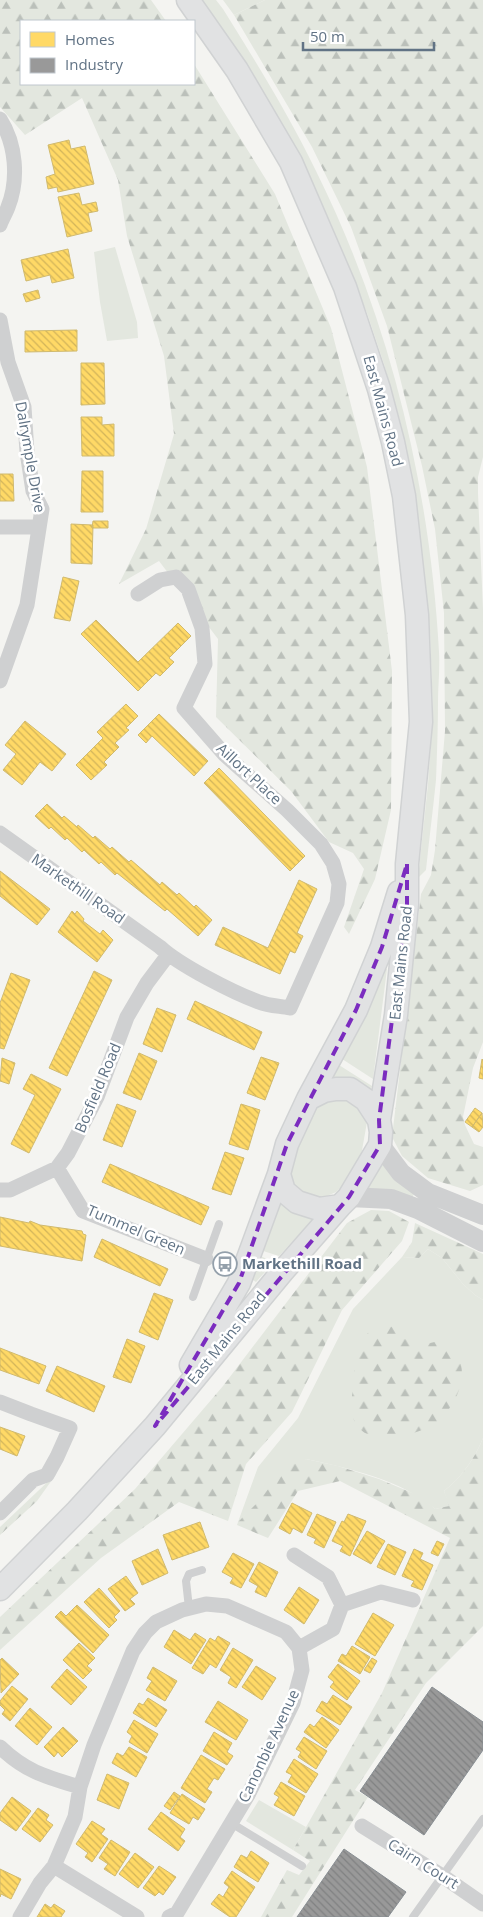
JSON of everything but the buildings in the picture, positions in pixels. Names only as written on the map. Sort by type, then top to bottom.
[{"type":"main road","name":"East Mains Road","points":[[188,0],[237,70],[291,162],[345,287],[379,388],[404,496],[417,615],[421,722],[407,864],[408,904],[398,996],[379,1120]]},
{"type":"main road","name":"East Mains Road","points":[[308,1099],[356,1010],[382,947],[407,864]]},
{"type":"main road","points":[[336,1088],[350,1090],[366,1100],[379,1120],[381,1132],[380,1145],[344,1202],[319,1209],[297,1202],[284,1191],[279,1174],[287,1144],[308,1099],[324,1091],[336,1088]]},
{"type":"main road","name":"East Mains Road","points":[[155,1426],[239,1282],[279,1174]]},
{"type":"main road","name":"East Mains Road","points":[[0,1589],[77,1511],[155,1426],[282,1272],[344,1202]]},
{"type":"street","points":[[0,118],[6,128],[12,146],[14,166],[14,188],[0,224]]},
{"type":"street","name":"Dalrymple Drive","points":[[0,320],[4,363],[24,407],[27,452],[33,492],[42,509],[27,605],[0,681]]},
{"type":"street","points":[[0,527],[39,527]]},
{"type":"street","name":"Aillort Place","points":[[138,594],[160,580],[176,577],[188,589],[202,628],[205,664],[184,708],[226,754],[321,844],[333,863],[339,884],[337,903],[290,1008]]},
{"type":"street","name":"Markethill Road","points":[[0,833],[160,947],[168,955],[260,1003],[290,1008]]},
{"type":"street","name":"Bosfield Road","points":[[0,1190],[10,1190],[57,1168],[68,1153],[82,1130],[97,1097],[127,1017],[147,983],[168,955]]},
{"type":"street","points":[[380,1145],[401,1173],[428,1193],[483,1215]]},
{"type":"street","name":"Tummel Green","points":[[57,1168],[83,1211],[206,1259]]},
{"type":"street","points":[[344,1202],[391,1199],[418,1209],[483,1242]]},
{"type":"street","points":[[0,1402],[70,1428],[57,1458],[46,1475],[33,1480],[0,1512]]},
{"type":"street","points":[[20,1917],[40,1883],[54,1866],[75,1817],[80,1787],[94,1746],[133,1651],[145,1633],[156,1622],[189,1608],[206,1604],[227,1606],[286,1632],[299,1648],[333,1629],[342,1605],[328,1577],[294,1555]]},
{"type":"street","points":[[342,1605],[380,1592],[413,1600]]},
{"type":"street","name":"Canonbie Avenue","points":[[169,1917],[178,1912],[248,1795],[293,1703],[302,1670],[299,1648]]},
{"type":"street","points":[[0,1747],[15,1761],[42,1776],[80,1787]]},
{"type":"street","name":"Cairn Court","points":[[362,1826],[441,1875],[483,1904]]},
{"type":"street","points":[[54,1866],[137,1917]]},
{"type":"lane","points":[[193,1297],[219,1224]]},
{"type":"lane","points":[[189,1608],[186,1581],[189,1574],[202,1570]]},
{"type":"lane","points":[[413,1917],[441,1875],[483,1819]]},
{"type":"lane","points":[[231,1823],[302,1866]]},
{"type":"highlighted area","points":[[407,864],[407,904],[379,1120],[380,1145],[349,1197],[155,1426],[239,1283],[287,1144],[356,1010],[382,947]]},
{"type":"green space","points":[[0,0],[151,0],[165,20],[20,20],[20,85],[195,85],[195,66],[275,194],[331,328],[367,467],[392,671],[391,810],[375,879],[349,934],[344,927],[364,869],[353,853],[329,842],[291,791],[216,717],[218,639],[159,561],[119,584],[146,529],[174,434],[164,356],[127,236],[118,180],[82,98],[25,135],[0,107]]},
{"type":"green space","points":[[201,0],[216,0],[223,9],[306,150],[342,228],[365,286],[385,345],[402,406],[416,467],[426,528],[434,590],[439,658],[436,780],[426,870],[418,878],[433,716],[430,630],[414,497],[401,424],[367,313],[331,224],[297,154]]},
{"type":"green space","points":[[223,0],[265,0],[234,15]]},
{"type":"green space","points":[[265,0],[483,0],[483,457],[478,477],[478,493],[483,609],[483,1042],[473,1068],[463,1117],[474,1144],[483,1147],[483,1185],[470,1191],[428,1178],[402,1156],[392,1137],[421,894],[431,875],[435,850],[445,731],[444,613],[435,529],[422,466],[387,326],[351,227],[312,147],[234,15]]},
{"type":"green space","points":[[115,247],[137,322],[138,338],[107,341],[94,252]]},
{"type":"green space","points":[[382,968],[387,969],[373,1079],[339,1057]]},
{"type":"green space","points":[[339,1065],[372,1086],[370,1091],[347,1079],[327,1078]]},
{"type":"green space","points":[[343,1098],[361,1107],[367,1122],[361,1156],[349,1180],[336,1192],[318,1200],[297,1191],[292,1182],[292,1159],[301,1132],[314,1111],[321,1104]]},
{"type":"green space","points":[[382,1163],[415,1193],[410,1200],[368,1189]]},
{"type":"green space","points":[[277,1198],[294,1213],[315,1217],[279,1256],[260,1250]]},
{"type":"green space","points":[[371,1210],[389,1211],[409,1222],[402,1241],[342,1310],[292,1412],[246,1464],[228,1521],[179,1502],[101,1558],[0,1650],[0,1617],[135,1489],[223,1386],[347,1223]]},
{"type":"green space","points":[[415,1223],[483,1254],[483,1300],[463,1284],[442,1258],[428,1249],[419,1258],[402,1257],[412,1242]]},
{"type":"green space","points":[[428,1249],[442,1258],[463,1284],[483,1300],[483,1438],[467,1467],[457,1480],[444,1491],[450,1506],[435,1509],[407,1490],[374,1476],[306,1459],[238,1522],[258,1467],[298,1418],[353,1309],[402,1257],[419,1258]]},
{"type":"green space","points":[[258,1255],[274,1262],[256,1282],[250,1278]]},
{"type":"green space","points":[[377,1324],[394,1327],[405,1339],[417,1346],[439,1341],[450,1343],[460,1359],[462,1368],[461,1384],[454,1401],[440,1421],[421,1431],[384,1438],[372,1436],[362,1431],[355,1423],[352,1414],[352,1404],[356,1359],[365,1337]]},
{"type":"green space","points":[[483,1438],[483,1626],[426,1683],[355,1790],[368,1797],[292,1917],[261,1917],[287,1870],[299,1875],[310,1861],[293,1850],[382,1693],[450,1538],[340,1481],[298,1491],[268,1538],[237,1525],[238,1522],[259,1501],[286,1466],[306,1459],[338,1466],[379,1479],[422,1497],[435,1509],[449,1506],[444,1491],[457,1480],[467,1467]]},
{"type":"green space","points":[[57,1473],[37,1501],[0,1535],[0,1527]]},
{"type":"green space","points":[[259,1800],[306,1827],[293,1850],[246,1821]]},
{"type":"place","name":"Markethill Road","points":[[225,1264]]}]
